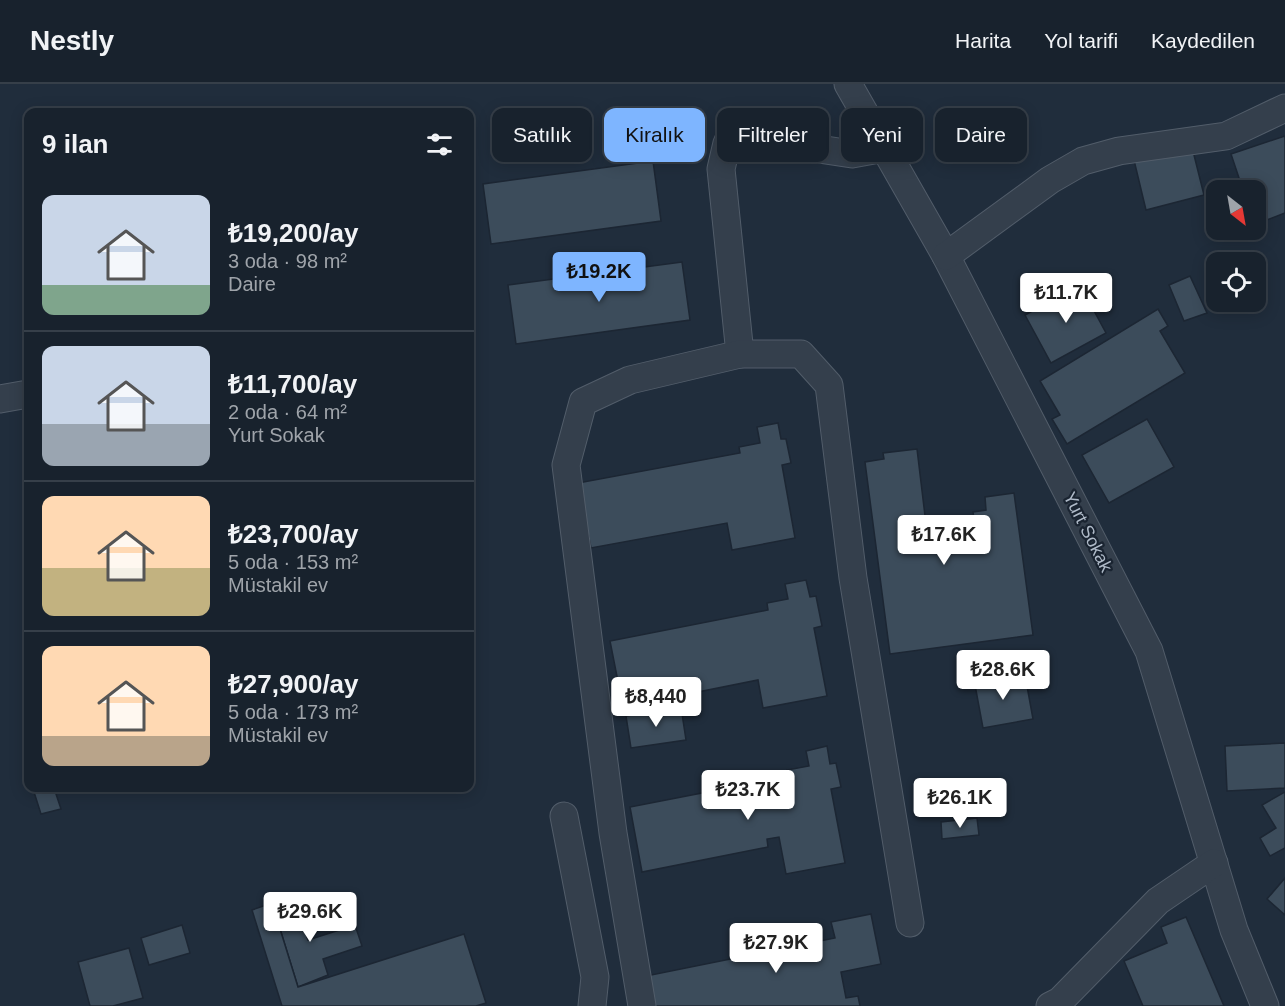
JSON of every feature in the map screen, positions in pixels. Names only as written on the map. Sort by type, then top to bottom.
[{"type":"street","name":"Yurt Sokak","points":[[849,84],[862,108]]},
{"type":"street","points":[[946,256],[1050,180],[1083,161],[1119,151],[1226,136],[1285,108]]},
{"type":"street","points":[[740,354],[721,169],[727,143],[759,140],[841,152]]},
{"type":"street","name":"Yurt Sokak","points":[[893,162],[946,256],[1149,651],[1234,930],[1265,1006]]},
{"type":"street","points":[[642,1006],[613,833],[566,465],[583,402],[630,380],[740,354],[801,354],[829,385],[853,578],[910,923]]},
{"type":"street","points":[[0,399],[24,395]]},
{"type":"street","points":[[564,816],[596,977],[592,1006]]},
{"type":"street","points":[[1050,1006],[1060,1001],[1158,901],[1214,863]]},
{"type":"building","points":[[1285,136],[1285,213],[1266,220],[1266,180],[1240,180],[1231,154]]},
{"type":"building","points":[[1193,151],[1204,195],[1146,210],[1133,156]]},
{"type":"building","points":[[653,162],[661,221],[491,244],[483,184]]},
{"type":"building","points":[[682,262],[690,320],[516,344],[508,285]]},
{"type":"building","points":[[1190,276],[1207,313],[1184,321],[1169,285]]},
{"type":"building","points":[[1080,285],[1106,333],[1051,363],[1025,315]]},
{"type":"building","points":[[1158,309],[1168,326],[1160,331],[1185,373],[1067,444],[1052,419],[1060,415],[1040,381]]},
{"type":"building","points":[[1147,419],[1174,467],[1109,503],[1082,455]]},
{"type":"building","points":[[778,423],[781,439],[786,439],[791,463],[782,465],[795,538],[732,550],[727,523],[591,548],[578,483],[740,453],[739,447],[760,443],[757,427]]},
{"type":"building","points":[[917,449],[926,524],[938,522],[941,550],[953,548],[952,535],[976,532],[973,512],[986,510],[985,497],[1014,493],[1033,635],[890,654],[865,462],[884,459],[883,453]]},
{"type":"building","points":[[806,580],[810,597],[816,596],[822,626],[814,628],[827,696],[763,708],[758,680],[623,707],[610,641],[768,610],[767,603],[788,599],[785,584]]},
{"type":"building","points":[[1011,668],[1015,688],[1027,686],[1033,719],[983,728],[975,685],[992,682],[990,672]]},
{"type":"building","points":[[681,707],[686,740],[631,748],[626,716]]},
{"type":"building","points":[[1285,743],[1285,788],[1227,791],[1225,746]]},
{"type":"building","points":[[827,746],[830,764],[836,763],[841,787],[831,789],[845,863],[786,874],[779,837],[767,839],[768,847],[642,872],[630,807],[789,776],[787,770],[809,766],[806,751]]},
{"type":"building","points":[[34,792],[55,792],[61,809],[41,814]]},
{"type":"building","points":[[1285,792],[1285,848],[1270,856],[1260,838],[1276,828],[1262,805]]},
{"type":"building","points":[[977,818],[979,835],[942,839],[941,822]]},
{"type":"building","points":[[1285,878],[1285,915],[1267,899]]},
{"type":"building","points":[[293,894],[308,940],[355,925],[362,946],[323,959],[328,975],[298,987],[272,903]]},
{"type":"building","points":[[272,903],[298,987],[464,934],[486,1003],[476,1006],[282,1006],[252,910]]},
{"type":"building","points":[[871,914],[881,964],[841,972],[846,998],[858,996],[860,1006],[652,1006],[646,976],[835,938],[831,922]]},
{"type":"building","points":[[1186,917],[1224,1006],[1143,1006],[1124,961],[1167,943],[1161,927]]},
{"type":"building","points":[[182,925],[190,953],[149,965],[141,938]]},
{"type":"building","points":[[129,948],[143,998],[113,1006],[90,1006],[78,962]]}]
